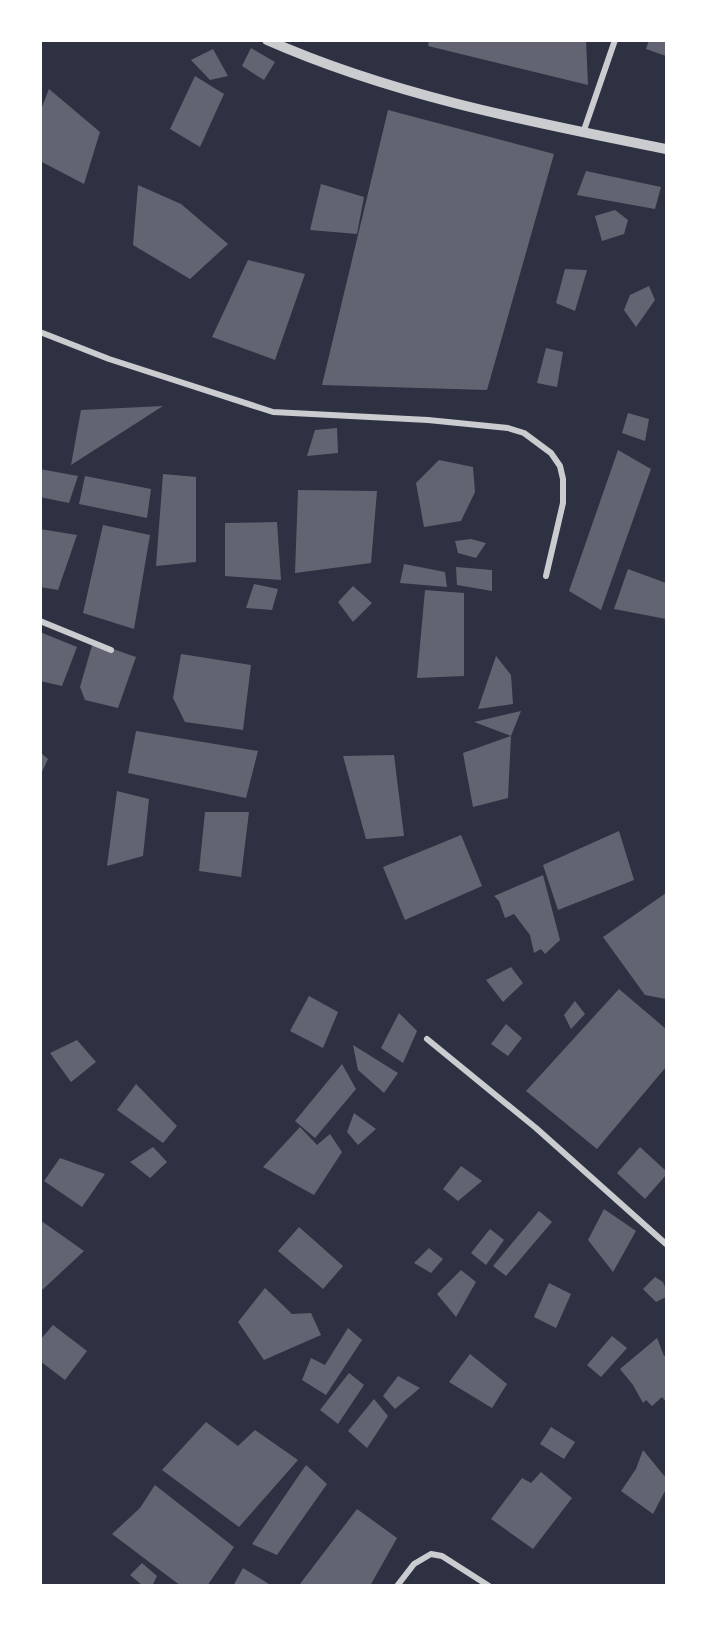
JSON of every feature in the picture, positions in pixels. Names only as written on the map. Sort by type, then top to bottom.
[{"type":"street","points":[[267,40],[327,67],[454,104],[666,149]]},
{"type":"street","points":[[583,133],[615,40]]},
{"type":"street","points":[[40,332],[109,359],[273,412],[428,420],[508,429],[524,433],[550,453],[560,466],[563,479],[563,503],[546,576]]},
{"type":"street","points":[[40,621],[111,650]]},
{"type":"street","points":[[427,1039],[536,1128],[666,1244]]},
{"type":"street","points":[[397,1586],[414,1564],[431,1554],[442,1556],[489,1586]]},
{"type":"building","points":[[429,40],[586,40],[588,85],[428,46]]},
{"type":"building","points":[[649,40],[666,40],[666,56],[646,49]]},
{"type":"building","points":[[251,48],[275,62],[264,80],[242,66]]},
{"type":"building","points":[[213,49],[228,76],[210,80],[191,60]]},
{"type":"building","points":[[195,76],[224,94],[200,147],[170,129]]},
{"type":"building","points":[[49,89],[100,132],[84,184],[40,161],[40,112]]},
{"type":"building","points":[[388,110],[554,154],[487,390],[322,385]]},
{"type":"building","points":[[586,171],[661,187],[655,209],[577,195]]},
{"type":"building","points":[[321,184],[364,197],[357,234],[310,230]]},
{"type":"building","points":[[138,185],[181,204],[228,244],[190,279],[133,245]]},
{"type":"building","points":[[615,210],[628,220],[624,234],[602,241],[595,216]]},
{"type":"building","points":[[248,260],[305,274],[275,360],[212,337]]},
{"type":"building","points":[[565,269],[587,270],[575,311],[556,303]]},
{"type":"building","points":[[649,286],[655,300],[636,327],[624,310],[630,295]]},
{"type":"building","points":[[546,348],[563,352],[557,387],[537,383]]},
{"type":"building","points":[[163,406],[71,465],[81,410]]},
{"type":"building","points":[[628,413],[649,419],[645,441],[622,433]]},
{"type":"building","points":[[337,428],[338,453],[307,456],[315,430]]},
{"type":"building","points":[[618,450],[651,469],[601,610],[569,591]]},
{"type":"building","points":[[439,460],[473,467],[475,492],[461,521],[424,527],[416,483]]},
{"type":"building","points":[[40,469],[78,476],[69,503],[40,497]]},
{"type":"building","points":[[163,474],[196,477],[196,562],[156,566]]},
{"type":"building","points":[[85,476],[151,489],[147,518],[79,504]]},
{"type":"building","points":[[298,490],[377,491],[371,563],[295,573]]},
{"type":"building","points":[[277,522],[281,580],[225,576],[225,523]]},
{"type":"building","points":[[103,525],[150,535],[134,629],[83,613]]},
{"type":"building","points":[[40,529],[77,535],[58,590],[40,587]]},
{"type":"building","points":[[471,539],[486,543],[476,558],[458,553],[455,541]]},
{"type":"building","points":[[404,564],[445,572],[447,587],[400,583]]},
{"type":"building","points":[[456,567],[492,570],[492,591],[457,585]]},
{"type":"building","points":[[628,569],[666,583],[666,619],[614,609]]},
{"type":"building","points":[[254,584],[278,589],[272,610],[246,608]]},
{"type":"building","points":[[353,586],[372,603],[353,622],[338,602]]},
{"type":"building","points":[[425,590],[464,593],[464,676],[417,678]]},
{"type":"building","points":[[40,632],[77,647],[62,686],[40,681]]},
{"type":"building","points":[[93,642],[136,657],[118,708],[85,700],[80,687]]},
{"type":"building","points":[[181,654],[251,665],[243,730],[185,722],[173,698]]},
{"type":"building","points":[[496,656],[511,675],[513,704],[478,709]]},
{"type":"building","points":[[521,711],[511,736],[474,722]]},
{"type":"building","points":[[136,731],[258,751],[246,798],[128,773]]},
{"type":"building","points":[[511,736],[508,798],[473,807],[463,753]]},
{"type":"building","points":[[40,752],[48,759],[40,776]]},
{"type":"building","points":[[394,755],[404,836],[366,839],[343,756]]},
{"type":"building","points":[[117,791],[149,799],[143,856],[107,866]]},
{"type":"building","points":[[205,812],[249,812],[241,877],[199,871]]},
{"type":"building","points":[[619,831],[634,880],[558,910],[543,865]]},
{"type":"building","points":[[461,835],[482,886],[405,920],[383,867]]},
{"type":"building","points":[[543,875],[560,940],[545,954],[541,949],[534,953],[530,935],[514,914],[505,918],[499,901],[494,896]]},
{"type":"building","points":[[666,893],[666,999],[645,995],[603,937]]},
{"type":"building","points":[[511,967],[523,983],[503,1002],[486,980]]},
{"type":"building","points":[[619,989],[666,1029],[666,1067],[597,1149],[526,1091]]},
{"type":"building","points":[[309,996],[338,1012],[323,1048],[290,1031]]},
{"type":"building","points":[[575,1001],[585,1014],[571,1029],[564,1015]]},
{"type":"building","points":[[399,1013],[417,1031],[403,1063],[381,1048]]},
{"type":"building","points":[[506,1024],[522,1038],[508,1056],[491,1044]]},
{"type":"building","points":[[77,1040],[96,1062],[71,1082],[50,1053]]},
{"type":"building","points":[[353,1045],[398,1073],[384,1093],[358,1070]]},
{"type":"building","points":[[342,1064],[356,1089],[315,1138],[295,1121]]},
{"type":"building","points":[[136,1084],[177,1126],[163,1143],[117,1110]]},
{"type":"building","points":[[354,1113],[376,1129],[358,1145],[347,1132]]},
{"type":"building","points":[[300,1127],[317,1145],[330,1134],[342,1152],[314,1195],[263,1167]]},
{"type":"building","points":[[153,1147],[167,1162],[150,1178],[130,1162]]},
{"type":"building","points":[[640,1147],[666,1171],[666,1175],[645,1199],[617,1173]]},
{"type":"building","points":[[60,1158],[105,1174],[82,1207],[44,1181]]},
{"type":"building","points":[[461,1166],[482,1181],[458,1201],[443,1189]]},
{"type":"building","points":[[604,1209],[636,1231],[613,1272],[588,1240]]},
{"type":"building","points":[[539,1211],[552,1222],[506,1276],[493,1266]]},
{"type":"building","points":[[40,1220],[84,1251],[40,1292]]},
{"type":"building","points":[[299,1227],[343,1266],[323,1289],[278,1251]]},
{"type":"building","points":[[490,1229],[504,1240],[486,1265],[471,1253]]},
{"type":"building","points":[[429,1248],[443,1259],[431,1273],[414,1263]]},
{"type":"building","points":[[461,1270],[476,1282],[456,1317],[437,1294]]},
{"type":"building","points":[[655,1277],[663,1282],[666,1290],[666,1297],[656,1302],[643,1289]]},
{"type":"building","points":[[549,1283],[571,1294],[556,1328],[534,1317]]},
{"type":"building","points":[[265,1288],[292,1314],[311,1313],[321,1335],[264,1360],[238,1322]]},
{"type":"building","points":[[53,1325],[87,1351],[65,1380],[40,1361],[40,1340]]},
{"type":"building","points":[[348,1328],[362,1340],[326,1395],[302,1380],[311,1358],[325,1365]]},
{"type":"building","points":[[612,1336],[627,1348],[601,1377],[587,1365]]},
{"type":"building","points":[[657,1338],[666,1356],[666,1402],[662,1397],[652,1406],[646,1400],[643,1403],[633,1385],[620,1369]]},
{"type":"building","points":[[470,1354],[507,1384],[492,1408],[449,1382]]},
{"type":"building","points":[[349,1373],[364,1385],[338,1424],[320,1410]]},
{"type":"building","points":[[398,1376],[420,1388],[395,1409],[383,1396]]},
{"type":"building","points":[[374,1399],[388,1416],[367,1448],[348,1431]]},
{"type":"building","points":[[206,1422],[238,1446],[255,1430],[298,1460],[239,1527],[162,1470]]},
{"type":"building","points":[[551,1427],[575,1442],[564,1459],[540,1444]]},
{"type":"building","points":[[643,1450],[666,1478],[666,1489],[653,1514],[621,1491],[636,1469]]},
{"type":"building","points":[[306,1465],[327,1484],[277,1555],[252,1544]]},
{"type":"building","points":[[541,1472],[572,1498],[533,1549],[491,1519],[522,1478],[531,1483]]},
{"type":"building","points":[[155,1485],[234,1547],[207,1586],[181,1586],[112,1534],[140,1508]]},
{"type":"building","points":[[357,1509],[397,1538],[370,1586],[300,1584]]},
{"type":"building","points":[[142,1563],[157,1576],[152,1586],[143,1586],[130,1575]]},
{"type":"building","points":[[243,1568],[272,1586],[233,1586]]}]
